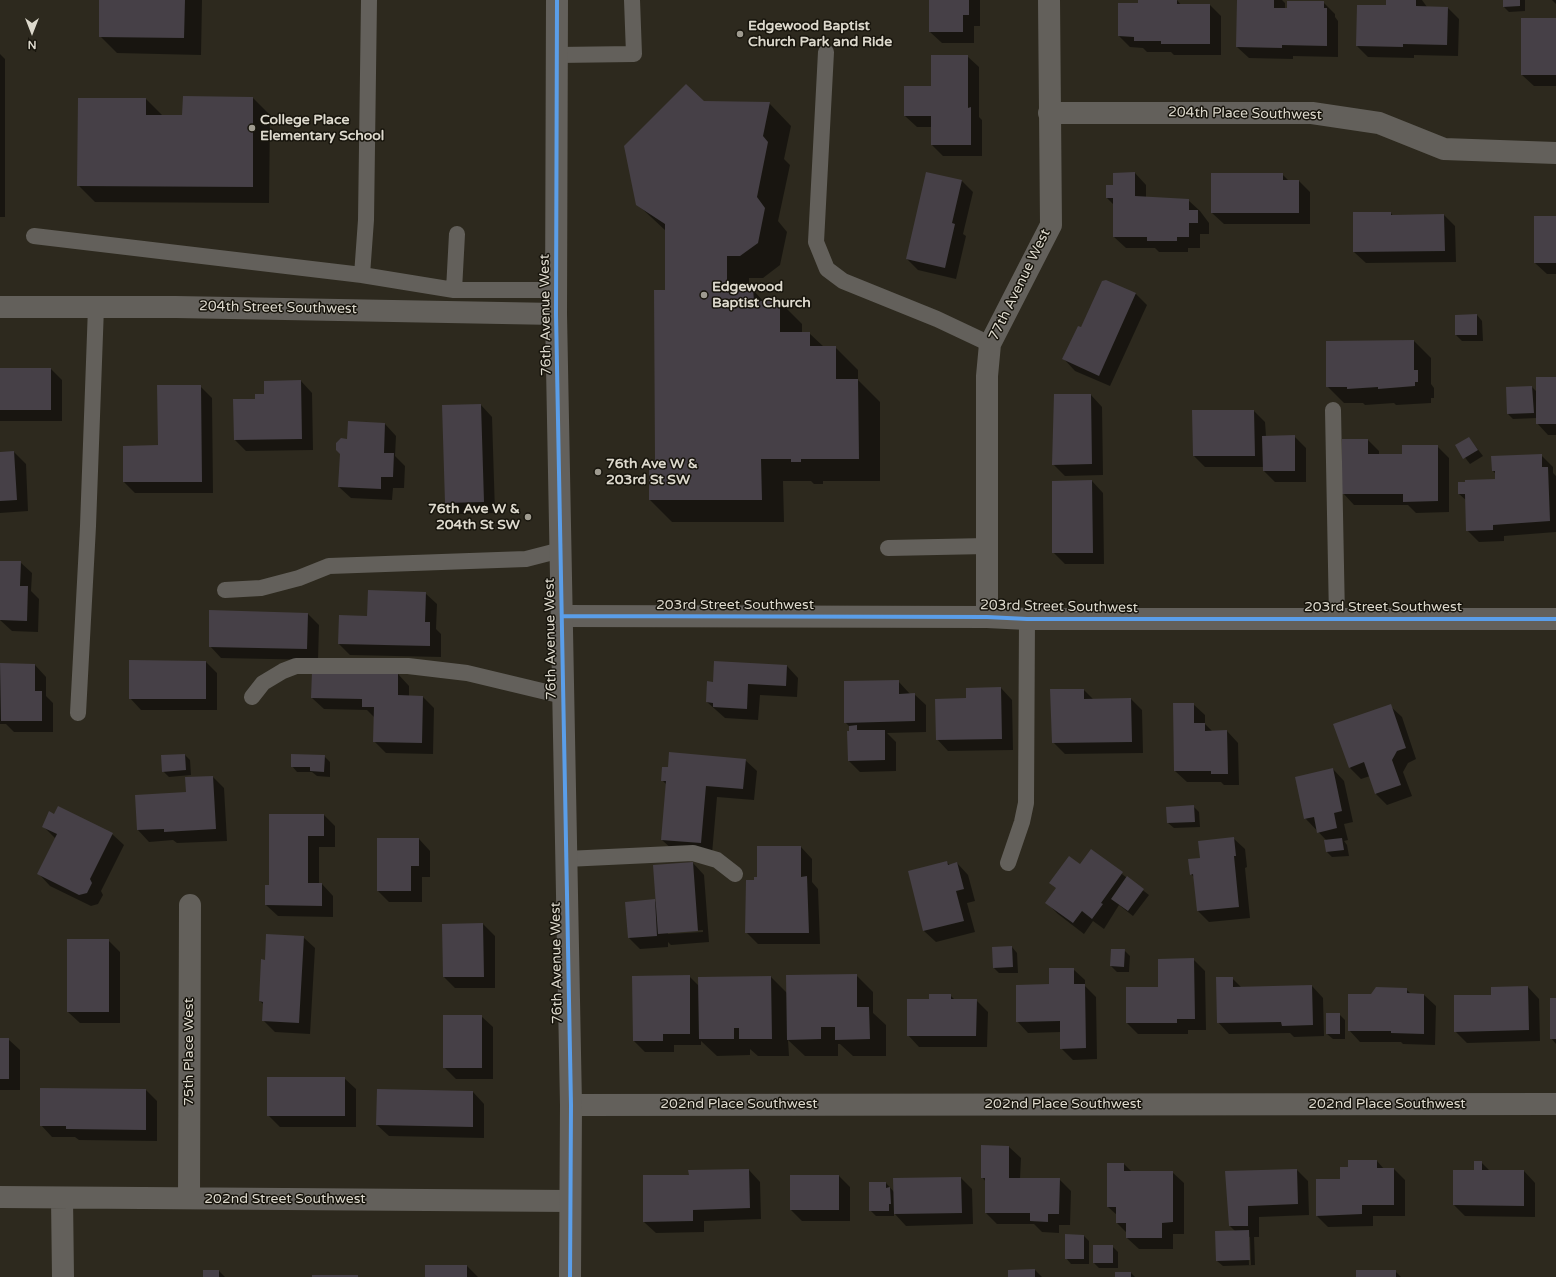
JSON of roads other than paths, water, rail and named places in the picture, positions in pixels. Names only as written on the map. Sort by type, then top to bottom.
[{"type":"street","name":"76th Avenue West","points":[[557,0],[556,314],[571,1105],[570,1277]]},
{"type":"street","name":"77th Avenue West","points":[[987,617],[987,376],[990,344],[1051,225],[1049,0]]},
{"type":"street","name":"204th Place Southwest","points":[[1049,113],[1312,113],[1378,123],[1444,149],[1556,152]]},
{"type":"street","name":"204th Street Southwest","points":[[0,307],[96,306],[556,314]]},
{"type":"street","name":"203rd Street Southwest","points":[[562,616],[987,617],[1027,619],[1556,619]]},
{"type":"street","name":"75th Place West","points":[[189,1198],[190,905]]},
{"type":"street","name":"202nd Place Southwest","points":[[571,1105],[1556,1104]]},
{"type":"street","name":"202nd Street Southwest","points":[[0,1197],[570,1200]]},
{"type":"street","points":[[62,1198],[63,1277]]},
{"type":"lane","points":[[362,275],[366,220],[369,0]]},
{"type":"lane","points":[[557,54],[634,54],[632,0]]},
{"type":"lane","points":[[826,52],[816,242],[827,269],[843,281],[990,344]]},
{"type":"lane","points":[[454,290],[457,234]]},
{"type":"lane","points":[[34,236],[362,275],[454,290],[556,290]]},
{"type":"lane","points":[[78,713],[88,526],[96,306]]},
{"type":"lane","points":[[1333,410],[1337,618]]},
{"type":"lane","points":[[888,548],[987,546]]},
{"type":"lane","points":[[225,590],[261,588],[299,578],[329,566],[526,559],[561,550]]},
{"type":"lane","points":[[1008,863],[1022,822],[1026,803],[1027,619]]},
{"type":"lane","points":[[252,697],[263,683],[283,671],[296,666],[408,666],[467,673],[563,696]]},
{"type":"lane","points":[[566,859],[693,853],[717,860],[735,874]]},
{"type":"place","name":"Edgewood Baptist Church Park and Ride","points":[[740,34]]},
{"type":"place","name":"College Place Elementary School","points":[[252,128]]},
{"type":"place","name":"Edgewood Baptist Church","points":[[704,295]]},
{"type":"place","name":"76th Ave W & 203rd St SW","points":[[598,472]]},
{"type":"place","name":"76th Ave W & 204th St SW","points":[[528,517]]}]
